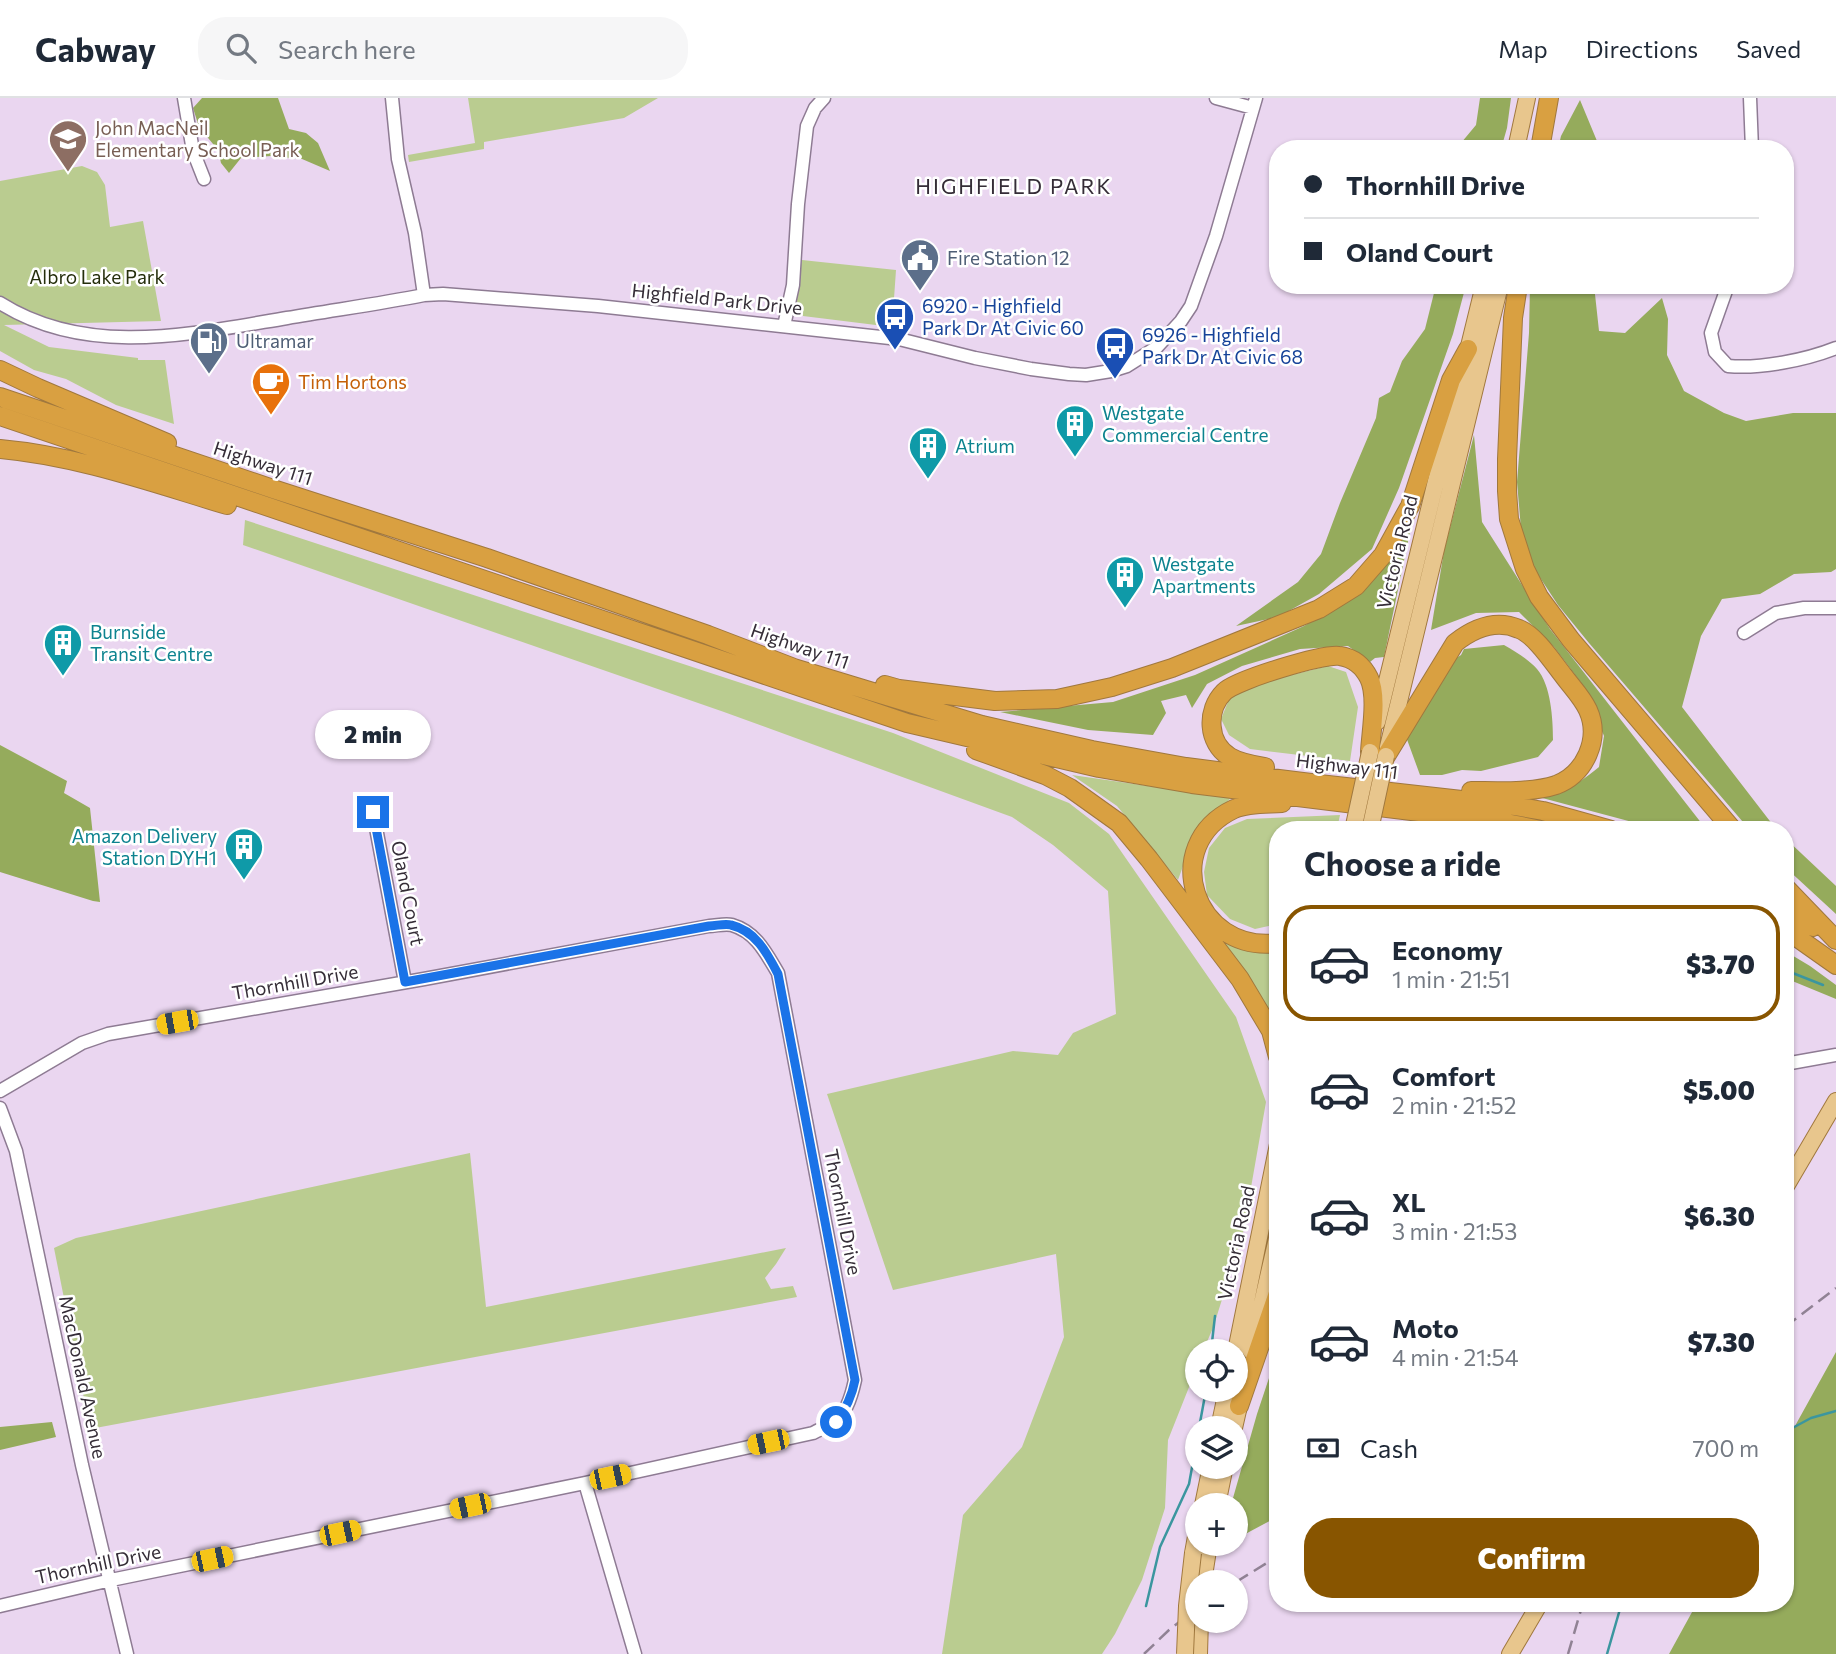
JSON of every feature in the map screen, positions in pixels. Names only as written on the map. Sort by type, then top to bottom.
[{"type":"highway","points":[[1541,140],[1547,98]]},
{"type":"highway","points":[[1517,294],[1513,318],[1507,470],[1509,519],[1525,569],[1539,597],[1571,640],[1725,821]]},
{"type":"highway","points":[[794,668],[820,668],[899,689],[995,701],[1057,699],[1112,687],[1172,668],[1320,609],[1356,586],[1383,555],[1410,506],[1451,380],[1468,349]]},
{"type":"highway","points":[[0,370],[273,489]]},
{"type":"highway","name":"Highway 111","points":[[0,397],[487,558],[794,668],[982,726],[1186,767],[1515,806],[1579,821]]},
{"type":"highway","name":"Highway 111","points":[[0,416],[907,723],[1099,768],[1192,784],[1493,821]]},
{"type":"highway","points":[[0,449],[90,465],[232,507],[331,529]]},
{"type":"highway","points":[[1378,754],[1455,643],[1488,625],[1500,624],[1519,628],[1528,634],[1588,710],[1592,728],[1591,748],[1578,770],[1563,782],[1534,789],[1400,793]]},
{"type":"highway","points":[[1319,784],[1286,771],[1242,762],[1221,749],[1214,736],[1212,718],[1216,703],[1226,690],[1281,669],[1328,656],[1350,659],[1366,673],[1372,688],[1378,754]]},
{"type":"highway","points":[[907,723],[1045,775],[1070,788],[1118,823],[1149,859],[1240,979],[1269,1028]]},
{"type":"highway","points":[[1269,943],[1243,942],[1212,922],[1198,901],[1194,887],[1192,873],[1197,848],[1209,827],[1234,809],[1255,804],[1334,801]]},
{"type":"highway","points":[[1367,805],[1419,821]]},
{"type":"highway","points":[[1794,897],[1836,941]]},
{"type":"highway","points":[[1794,915],[1836,941]]},
{"type":"highway","points":[[1794,935],[1834,964]]},
{"type":"highway","points":[[1794,943],[1834,964]]},
{"type":"highway","points":[[1239,1406],[1269,1319]]},
{"type":"main road","points":[[1518,140],[1527,98]]},
{"type":"main road","points":[[1535,140],[1547,98]]},
{"type":"main road","name":"Victoria Road","points":[[1371,821],[1378,754],[1482,294]]},
{"type":"main road","name":"Victoria Road","points":[[1356,821],[1378,754],[1498,294]]},
{"type":"main road","points":[[1794,1173],[1836,1101]]},
{"type":"main road","name":"Victoria Road","points":[[1238,1339],[1269,1188]]},
{"type":"main road","name":"Victoria Road","points":[[1237,1416],[1269,1274]]},
{"type":"main road","points":[[1193,1556],[1188,1595],[1194,1653]]},
{"type":"main road","points":[[1510,1654],[1535,1612]]},
{"type":"main road","points":[[1194,1653],[1198,1633]]},
{"type":"street","points":[[184,98],[193,151],[204,179]]},
{"type":"street","points":[[392,98],[398,159],[415,233],[424,295]]},
{"type":"street","points":[[784,326],[793,285],[798,204],[807,126],[815,108],[824,98]]},
{"type":"street","points":[[1216,98],[1254,103]]},
{"type":"street","points":[[1750,98],[1752,140]]},
{"type":"street","name":"Highfield Park Drive","points":[[0,303],[23,316],[64,330],[117,338],[153,338],[424,295],[452,294],[598,306],[899,340],[1020,367],[1069,374],[1094,374],[1127,366],[1142,357],[1164,341],[1191,306],[1216,236],[1254,103]]},
{"type":"street","points":[[1725,294],[1711,332],[1715,352],[1728,366],[1747,368],[1818,355],[1836,348]]},
{"type":"street","points":[[1744,633],[1776,613],[1804,608],[1836,608]]},
{"type":"street","name":"Oland Court","points":[[373,812],[405,982]]},
{"type":"street","name":"Thornhill Drive","points":[[0,1091],[82,1043],[108,1034],[730,924],[747,932],[762,946],[778,974],[855,1380],[852,1395],[836,1422],[813,1433],[585,1483],[111,1580],[0,1606]]},
{"type":"street","points":[[1794,1063],[1836,1055]]},
{"type":"street","name":"MacDonald Avenue","points":[[0,1108],[16,1151],[80,1457],[127,1654]]},
{"type":"street","points":[[585,1483],[635,1654]]},
{"type":"green space","points":[[202,98],[278,98],[289,129],[306,133],[318,143],[330,171],[302,159],[271,156],[241,158],[229,173],[221,163],[218,150],[199,127],[193,108]]},
{"type":"green space","points":[[468,98],[658,98],[624,118],[484,142],[484,149],[409,162],[408,155],[475,143]]},
{"type":"green space","points":[[1480,98],[1511,98],[1504,140],[1464,140],[1476,125]]},
{"type":"green space","points":[[1580,100],[1597,140],[1560,140]]},
{"type":"green space","name":"Albro Lake Park","points":[[82,166],[97,172],[105,185],[110,227],[143,221],[161,321],[4,325],[49,347],[138,360],[165,360],[174,424],[116,405],[66,379],[34,370],[0,351],[0,181]]},
{"type":"green space","points":[[802,260],[896,270],[892,327],[803,316],[796,296]]},
{"type":"green space","points":[[1434,294],[1464,294],[1453,334],[1399,488],[1372,549],[1319,594],[1278,617],[1236,626],[1298,582],[1321,554],[1376,418],[1379,398],[1390,392],[1402,361],[1425,329]]},
{"type":"green space","points":[[1530,294],[1595,294],[1599,331],[1625,333],[1662,298],[1668,319],[1667,355],[1684,391],[1724,413],[1746,421],[1793,413],[1836,413],[1836,569],[1831,572],[1794,574],[1760,594],[1722,599],[1701,636],[1682,707],[1770,821],[1742,821],[1589,643],[1558,605],[1533,567],[1521,529],[1517,482]]},
{"type":"green space","points":[[1474,435],[1482,522],[1550,629],[1700,821],[1628,821],[1531,795],[1568,788],[1599,767],[1604,736],[1585,688],[1554,647],[1519,612],[1476,613],[1431,630],[1444,551]]},
{"type":"green space","points":[[245,520],[893,733],[1069,803],[1109,834],[1236,1017],[1266,1102],[1243,1233],[1213,1328],[1208,1339],[1185,1339],[1185,1397],[1168,1440],[1165,1508],[1142,1580],[1102,1654],[942,1654],[963,1515],[1022,1447],[1064,1337],[1056,1254],[893,1290],[827,1094],[1013,1051],[1058,1055],[1073,1033],[1116,1014],[1108,891],[1053,845],[1012,817],[724,712],[243,545]]},
{"type":"green space","points":[[1412,522],[1384,657],[1370,662],[1348,646],[1300,649],[1242,666],[1207,684],[1192,708],[1186,695],[1161,701],[1166,713],[1153,735],[1088,730],[1000,712],[1113,702],[1195,675],[1304,626],[1332,610],[1374,576]]},
{"type":"green space","points":[[1504,645],[1530,662],[1542,676],[1550,703],[1553,740],[1538,757],[1481,771],[1462,770],[1442,775],[1420,775],[1405,734],[1453,660],[1461,655],[1464,649]]},
{"type":"green space","points":[[1328,666],[1346,672],[1358,707],[1350,761],[1250,749],[1229,735],[1221,719],[1230,697],[1247,686]]},
{"type":"green space","points":[[0,745],[67,781],[64,793],[90,808],[100,902],[0,872]]},
{"type":"green space","points":[[1072,775],[1231,798],[1195,833],[1178,880],[1117,806]]},
{"type":"green space","points":[[1340,815],[1339,821],[1269,821],[1269,926],[1255,929],[1230,919],[1207,895],[1204,872],[1209,848],[1225,828],[1247,819]]},
{"type":"green space","points":[[1794,846],[1836,886],[1836,914],[1794,875]]},
{"type":"green space","points":[[1217,938],[1250,952],[1269,949],[1269,1023]]},
{"type":"green space","points":[[1794,956],[1836,985],[1836,999],[1794,982]]},
{"type":"green space","points":[[470,1153],[486,1307],[786,1248],[765,1278],[771,1289],[793,1286],[797,1297],[90,1429],[54,1248],[76,1238]]},
{"type":"green space","points":[[1836,1352],[1836,1654],[1669,1654],[1692,1612],[1794,1612],[1794,1428]]},
{"type":"green space","points":[[1269,1378],[1269,1521],[1248,1533],[1248,1493],[1234,1493],[1238,1479],[1248,1479],[1248,1446]]},
{"type":"green space","points":[[52,1422],[56,1437],[0,1450],[0,1427]]},
{"type":"waterway","points":[[1794,974],[1823,985]]},
{"type":"waterway","points":[[1212,1339],[1215,1316]]},
{"type":"waterway","points":[[1201,1416],[1204,1402]]},
{"type":"waterway","points":[[1794,1427],[1811,1418],[1836,1411]]},
{"type":"waterway","points":[[1146,1606],[1160,1547],[1190,1479]]},
{"type":"waterway","points":[[1607,1654],[1619,1612]]},
{"type":"railway","points":[[1794,1320],[1836,1288]]},
{"type":"railway","points":[[1248,1575],[1269,1562]]},
{"type":"railway","points":[[1568,1654],[1580,1612]]},
{"type":"railway","points":[[1144,1654],[1185,1617]]},
{"type":"place","name":"John MacNeil Elementary School Park","points":[[68,173]]},
{"type":"place","name":"Fire Station 12","points":[[920,292]]},
{"type":"place","name":"6920 - Highfield Park Dr At Civic 60","points":[[895,351]]},
{"type":"place","name":"Ultramar","points":[[209,375]]},
{"type":"place","name":"6926 - Highfield Park Dr At Civic 68","points":[[1115,380]]},
{"type":"place","name":"Tim Hortons","points":[[271,416]]},
{"type":"place","name":"Westgate Commercial Centre","points":[[1075,458]]},
{"type":"place","name":"Atrium","points":[[928,480]]},
{"type":"place","name":"Westgate Apartments","points":[[1125,609]]},
{"type":"place","name":"Burnside Transit Centre","points":[[63,677]]},
{"type":"place","name":"Amazon Delivery Station DYH1","points":[[244,881]]},
{"type":"district","name":"HIGHFIELD PARK","points":[[1014,187]]},
{"type":"route","points":[[373,812],[405,982],[709,926],[730,924],[747,932],[762,946],[778,974],[855,1380],[852,1395],[836,1422]]}]
